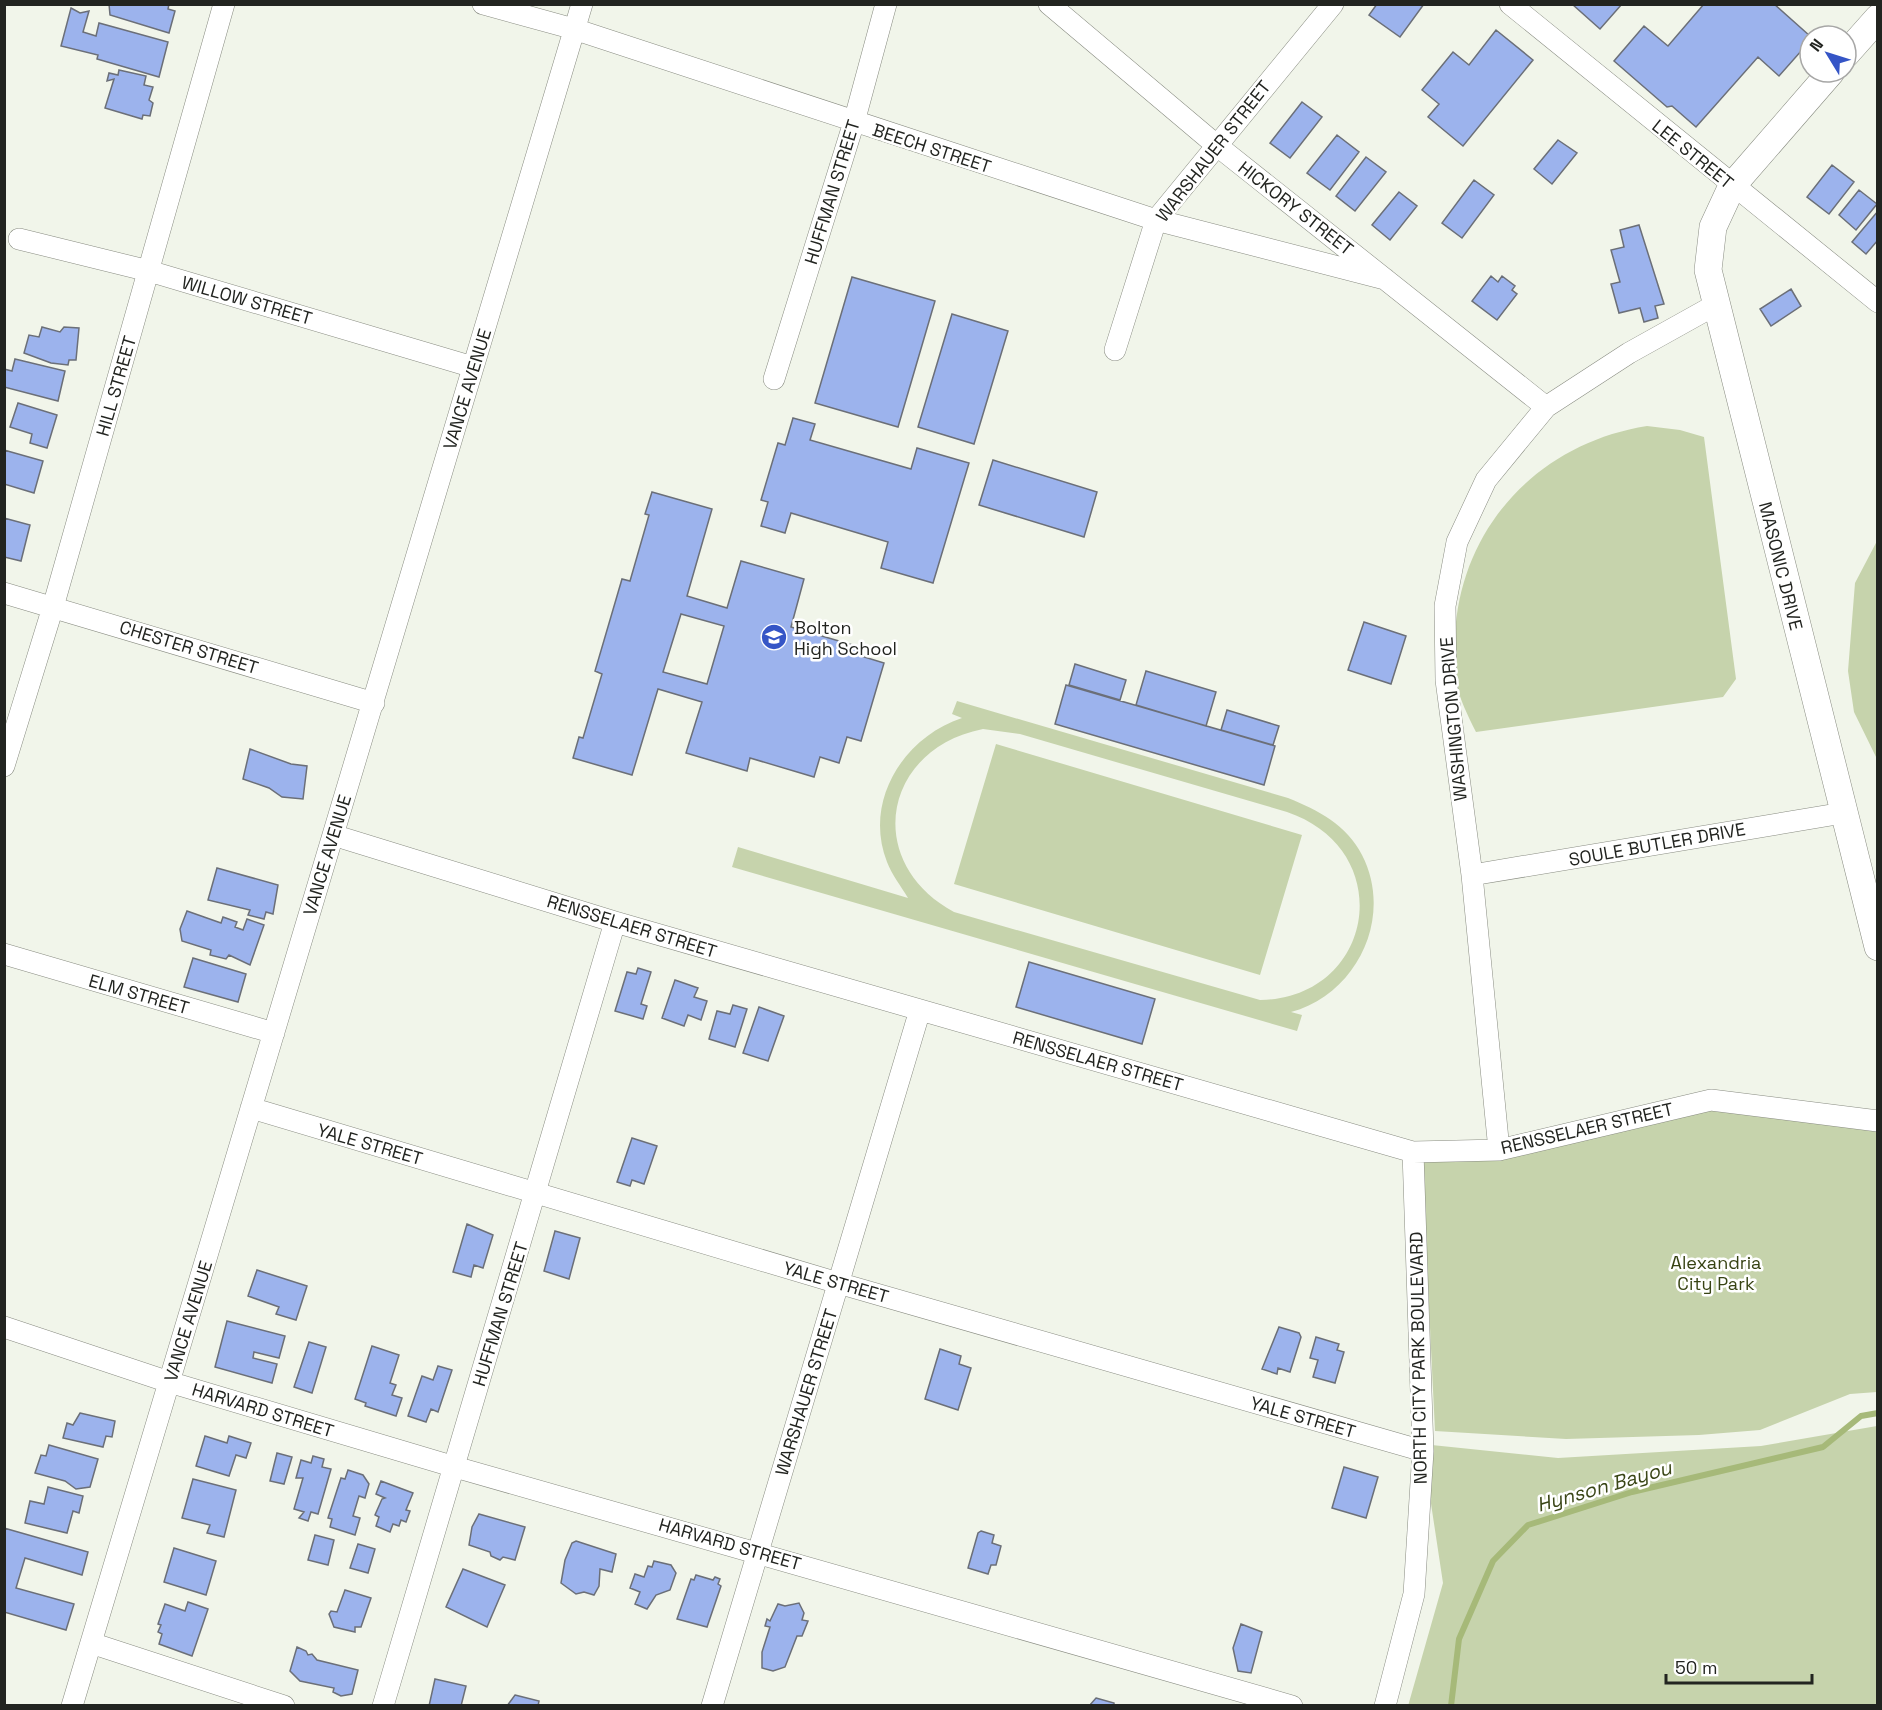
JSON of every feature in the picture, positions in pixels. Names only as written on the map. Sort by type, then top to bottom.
[{"type":"main road","points":[[1858,40],[1878,18]]},
{"type":"main road","name":"MASONIC DRIVE","points":[[1821,84],[1732,186],[1713,227],[1708,270],[1878,947]]},
{"type":"street","name":"HILL STREET","points":[[4,766],[53,607],[225,4]]},
{"type":"street","name":"BEECH STREET","points":[[483,4],[574,29],[1156,220],[1385,279]]},
{"type":"street","name":"VANCE AVENUE","points":[[72,1706],[582,4]]},
{"type":"street","name":"HUFFMAN STREET","points":[[774,379],[854,122],[886,4]]},
{"type":"street","name":"HICKORY STREET","points":[[1049,4],[1215,144],[1546,407]]},
{"type":"street","name":"WARSHAUER STREET","points":[[1115,350],[1156,220],[1215,144],[1333,4]]},
{"type":"street","name":"LEE STREET","points":[[1510,4],[1878,302]]},
{"type":"street","name":"WILLOW STREET","points":[[19,239],[149,272],[473,367]]},
{"type":"street","name":"WASHINGTON DRIVE","points":[[1499,1150],[1472,875],[1447,691],[1445,606],[1457,542],[1486,480],[1546,407],[1629,353],[1717,304]]},
{"type":"street","name":"CHESTER STREET","points":[[4,593],[374,703]]},
{"type":"street","name":"SOULE BUTLER DRIVE","points":[[1472,875],[1843,813]]},
{"type":"street","name":"RENSSELAER STREET","points":[[333,835],[615,922],[1413,1152],[1499,1150],[1711,1100],[1878,1121]]},
{"type":"street","name":"HUFFMAN STREET","points":[[383,1706],[615,922]]},
{"type":"street","name":"ELM STREET","points":[[4,954],[274,1033]]},
{"type":"street","name":"WARSHAUER STREET","points":[[712,1706],[920,1010]]},
{"type":"street","name":"YALE STREET","points":[[252,1108],[838,1283],[1422,1451]]},
{"type":"street","name":"NORTH CITY PARK BOULEVARD","points":[[1385,1706],[1414,1594],[1422,1451],[1413,1152]]},
{"type":"street","name":"HARVARD STREET","points":[[4,1328],[169,1382],[454,1467],[1292,1706]]},
{"type":"street","points":[[91,1643],[284,1706]]},
{"type":"green space","points":[[1647,426],[1680,430],[1704,437],[1736,679],[1723,697],[1476,732],[1456,681],[1455,635],[1461,595],[1472,558],[1490,525],[1513,496],[1541,471],[1573,450],[1608,435]]},
{"type":"green space","points":[[1877,541],[1877,759],[1854,712],[1848,671],[1855,583]]},
{"type":"green space","points":[[957,701],[1288,798],[1331,820],[1356,844],[1371,879],[1374,903],[1371,927],[1363,950],[1351,971],[1334,989],[1314,1003],[1291,1012],[1302,1015],[1297,1031],[732,867],[738,847],[908,898],[889,867],[881,839],[880,816],[885,795],[894,774],[906,756],[922,740],[941,727],[962,718],[952,714]],"holes":[[[983,729],[1020,734],[1287,812],[1323,831],[1346,857],[1358,888],[1359,920],[1349,950],[1328,975],[1299,993],[1260,1000],[954,912],[925,891],[906,866],[897,838],[896,810],[905,783],[923,759],[949,741]]]},
{"type":"green space","points":[[996,744],[1302,835],[1260,975],[954,884]]},
{"type":"green space","name":"Alexandria City Park","points":[[1711,1108],[1877,1124],[1877,1392],[1850,1394],[1760,1430],[1699,1435],[1566,1439],[1435,1431],[1422,1162]]},
{"type":"green space","points":[[1877,1426],[1877,1705],[1408,1706],[1443,1583],[1422,1444],[1558,1458],[1761,1446]]},
{"type":"building","points":[[109,4],[169,4],[168,9],[175,11],[169,33],[110,15]]},
{"type":"building","points":[[1377,4],[1424,4],[1400,37],[1369,15]]},
{"type":"building","points":[[1572,4],[1622,4],[1600,29]]},
{"type":"building","points":[[1704,4],[1774,4],[1798,25],[1798,55],[1779,76],[1758,57],[1696,127],[1672,106],[1667,107],[1614,61],[1644,26],[1668,46]]},
{"type":"building","points":[[71,8],[80,13],[89,11],[83,32],[96,36],[99,23],[168,42],[159,77],[97,59],[98,55],[61,46]]},
{"type":"building","points":[[1496,30],[1533,60],[1463,146],[1428,117],[1439,104],[1422,90],[1453,52],[1469,65]]},
{"type":"building","points":[[119,70],[146,76],[144,85],[153,87],[149,100],[153,103],[150,116],[143,115],[142,119],[105,108],[114,79],[107,81],[109,73],[118,75]]},
{"type":"building","points":[[1302,102],[1322,117],[1290,158],[1270,143]]},
{"type":"building","points":[[1337,135],[1359,152],[1330,190],[1307,173]]},
{"type":"building","points":[[1558,140],[1577,153],[1552,184],[1534,169]]},
{"type":"building","points":[[1366,157],[1386,172],[1355,211],[1336,196]]},
{"type":"building","points":[[1832,165],[1854,182],[1829,214],[1807,197]]},
{"type":"building","points":[[1474,180],[1494,195],[1462,238],[1442,223]]},
{"type":"building","points":[[1859,190],[1877,204],[1856,230],[1839,215]]},
{"type":"building","points":[[1399,192],[1417,206],[1390,240],[1372,225]]},
{"type":"building","points":[[1878,211],[1878,240],[1866,254],[1852,242]]},
{"type":"building","points":[[1639,225],[1664,304],[1655,306],[1658,318],[1644,322],[1640,308],[1619,313],[1611,284],[1620,282],[1611,250],[1624,247],[1620,230]]},
{"type":"building","points":[[1491,276],[1498,282],[1502,276],[1515,286],[1512,290],[1517,294],[1497,320],[1472,301]]},
{"type":"building","points":[[852,277],[935,301],[898,427],[815,403]]},
{"type":"building","points":[[1791,289],[1801,306],[1771,326],[1760,309]]},
{"type":"building","points":[[952,314],[1008,331],[974,444],[918,427]]},
{"type":"building","points":[[42,327],[60,332],[64,327],[79,328],[76,360],[69,360],[68,365],[51,363],[24,353],[29,335],[39,337]]},
{"type":"building","points":[[15,359],[65,371],[58,401],[4,387],[4,369],[12,371]]},
{"type":"building","points":[[18,403],[57,415],[47,448],[30,443],[32,434],[10,427]]},
{"type":"building","points":[[793,418],[815,424],[810,440],[911,469],[917,448],[969,463],[933,583],[881,568],[888,542],[791,513],[785,533],[761,526],[768,502],[761,500],[778,443],[785,445]]},
{"type":"building","points":[[4,450],[43,461],[34,493],[4,484]]},
{"type":"building","points":[[993,460],[1097,492],[1084,537],[979,505]]},
{"type":"building","name":"Bolton High School","points":[[652,492],[712,509],[687,596],[727,608],[741,561],[804,579],[791,627],[863,648],[861,656],[884,663],[861,741],[847,737],[839,763],[820,757],[814,777],[750,758],[747,771],[686,753],[702,702],[658,689],[632,775],[573,758],[579,737],[583,738],[602,674],[595,671],[622,579],[630,581],[649,515],[645,514]],"holes":[[[681,614],[724,626],[707,684],[663,672]]]},
{"type":"building","points":[[4,518],[30,525],[21,561],[4,557]]},
{"type":"building","points":[[1364,622],[1406,636],[1391,684],[1348,670]]},
{"type":"building","points":[[1075,664],[1126,680],[1120,700],[1069,685]]},
{"type":"building","points":[[1146,671],[1216,692],[1206,726],[1136,705]]},
{"type":"building","points":[[1066,685],[1275,746],[1264,785],[1055,724]]},
{"type":"building","points":[[1227,710],[1279,726],[1273,745],[1221,730]]},
{"type":"building","points":[[250,749],[291,764],[307,766],[303,799],[282,797],[269,788],[243,779]]},
{"type":"building","points":[[217,868],[278,885],[273,914],[266,912],[264,919],[248,915],[250,910],[208,900]]},
{"type":"building","points":[[187,911],[221,923],[223,917],[237,922],[235,927],[243,930],[247,919],[264,925],[250,965],[229,955],[226,959],[210,955],[211,950],[182,941],[180,929]]},
{"type":"building","points":[[193,958],[246,974],[238,1002],[184,987]]},
{"type":"building","points":[[1029,962],[1155,999],[1142,1044],[1016,1007]]},
{"type":"building","points":[[638,968],[651,972],[641,1004],[647,1006],[643,1019],[615,1011],[627,972],[636,974]]},
{"type":"building","points":[[675,980],[698,988],[694,997],[707,1001],[701,1020],[688,1015],[684,1026],[662,1018]]},
{"type":"building","points":[[733,1005],[747,1009],[735,1047],[709,1039],[717,1011],[730,1014]]},
{"type":"building","points":[[759,1007],[784,1016],[768,1061],[743,1053]]},
{"type":"building","points":[[632,1138],[657,1146],[644,1184],[632,1180],[630,1186],[617,1182]]},
{"type":"building","points":[[467,1224],[493,1235],[483,1268],[474,1265],[471,1277],[453,1272]]},
{"type":"building","points":[[555,1231],[580,1238],[569,1279],[544,1271]]},
{"type":"building","points":[[257,1270],[307,1286],[296,1320],[276,1314],[279,1307],[248,1296]]},
{"type":"building","points":[[227,1321],[285,1336],[279,1358],[254,1352],[253,1358],[277,1364],[272,1383],[215,1367]]},
{"type":"building","points":[[1279,1327],[1299,1333],[1301,1337],[1290,1372],[1278,1368],[1277,1374],[1262,1369]]},
{"type":"building","points":[[1316,1337],[1339,1344],[1337,1350],[1344,1352],[1335,1383],[1313,1377],[1318,1360],[1310,1358]]},
{"type":"building","points":[[309,1342],[326,1347],[312,1393],[294,1387]]},
{"type":"building","points":[[372,1346],[399,1355],[390,1383],[396,1385],[392,1395],[402,1398],[396,1416],[365,1406],[366,1403],[355,1399]]},
{"type":"building","points":[[940,1349],[961,1356],[959,1364],[971,1368],[958,1410],[925,1399]]},
{"type":"building","points":[[438,1366],[452,1370],[438,1412],[431,1409],[426,1422],[408,1416],[422,1376],[433,1380]]},
{"type":"building","points":[[80,1413],[115,1421],[112,1437],[106,1436],[103,1447],[63,1438],[67,1423],[73,1425]]},
{"type":"building","points":[[205,1436],[227,1443],[229,1436],[251,1443],[246,1458],[236,1455],[229,1476],[196,1466]]},
{"type":"building","points":[[49,1445],[98,1459],[90,1487],[76,1489],[65,1481],[35,1473],[41,1455],[46,1456]]},
{"type":"building","points":[[277,1453],[292,1457],[284,1484],[270,1481]]},
{"type":"building","points":[[313,1456],[324,1459],[322,1467],[331,1469],[318,1514],[311,1512],[308,1521],[299,1518],[304,1512],[294,1509],[303,1478],[296,1478],[301,1460],[311,1463]]},
{"type":"building","points":[[1344,1467],[1378,1477],[1366,1518],[1332,1508]]},
{"type":"building","points":[[348,1470],[363,1475],[369,1484],[365,1498],[359,1496],[353,1516],[360,1518],[355,1535],[330,1527],[332,1519],[328,1518],[341,1478],[345,1479]]},
{"type":"building","points":[[193,1479],[236,1490],[224,1537],[207,1533],[210,1525],[182,1518]]},
{"type":"building","points":[[381,1481],[413,1493],[406,1510],[410,1511],[406,1522],[401,1520],[399,1526],[393,1524],[390,1532],[376,1526],[379,1517],[375,1515],[382,1499],[385,1498],[376,1494]]},
{"type":"building","points":[[48,1487],[83,1496],[79,1513],[73,1511],[67,1533],[25,1523],[30,1501],[44,1504]]},
{"type":"building","points":[[479,1514],[525,1527],[515,1560],[503,1557],[500,1560],[491,1556],[490,1552],[469,1545],[472,1527]]},
{"type":"building","points":[[4,1528],[88,1552],[82,1575],[25,1558],[16,1588],[74,1604],[66,1630],[4,1612]]},
{"type":"building","points":[[981,1531],[994,1535],[992,1543],[1001,1546],[996,1565],[991,1565],[988,1574],[968,1568],[978,1533]]},
{"type":"building","points":[[315,1535],[334,1540],[328,1565],[308,1560]]},
{"type":"building","points":[[576,1541],[616,1554],[612,1572],[600,1569],[599,1586],[594,1595],[584,1592],[576,1594],[561,1583],[565,1560],[572,1543]]},
{"type":"building","points":[[358,1544],[375,1549],[368,1573],[350,1568]]},
{"type":"building","points":[[174,1548],[216,1561],[206,1595],[164,1582]]},
{"type":"building","points":[[654,1561],[671,1565],[676,1573],[670,1590],[656,1595],[647,1609],[635,1604],[640,1592],[630,1588],[635,1574],[644,1577],[648,1566],[652,1567]]},
{"type":"building","points":[[463,1569],[505,1585],[487,1627],[446,1607]]},
{"type":"building","points":[[696,1575],[713,1580],[715,1577],[720,1579],[718,1584],[721,1586],[707,1627],[677,1619],[691,1579],[694,1580]]},
{"type":"building","points":[[345,1590],[371,1598],[361,1627],[355,1627],[355,1632],[334,1627],[329,1614],[331,1611],[337,1612]]},
{"type":"building","points":[[188,1602],[208,1609],[192,1656],[159,1644],[162,1634],[158,1632],[161,1625],[158,1624],[165,1604],[185,1611]]},
{"type":"building","points":[[799,1603],[804,1613],[802,1620],[808,1621],[802,1636],[797,1636],[785,1667],[773,1671],[762,1668],[762,1652],[770,1627],[765,1626],[767,1619],[770,1621],[778,1604],[785,1606]]},
{"type":"building","points":[[1241,1624],[1262,1632],[1251,1673],[1238,1671],[1233,1648]]},
{"type":"building","points":[[297,1647],[306,1651],[308,1655],[312,1654],[317,1660],[358,1670],[352,1694],[341,1696],[333,1692],[334,1688],[300,1681],[290,1671]]},
{"type":"building","points":[[435,1679],[466,1686],[461,1706],[429,1706]]},
{"type":"building","points":[[515,1695],[539,1701],[538,1706],[507,1706]]},
{"type":"building","points":[[1096,1698],[1114,1703],[1114,1706],[1089,1706]]},
{"type":"waterway","name":"Hynson Bayou","points":[[1451,1706],[1459,1639],[1493,1561],[1528,1525],[1632,1492],[1823,1447],[1861,1416],[1878,1413]]},
{"type":"place","name":"Bolton High School","points":[[774,637]]}]
